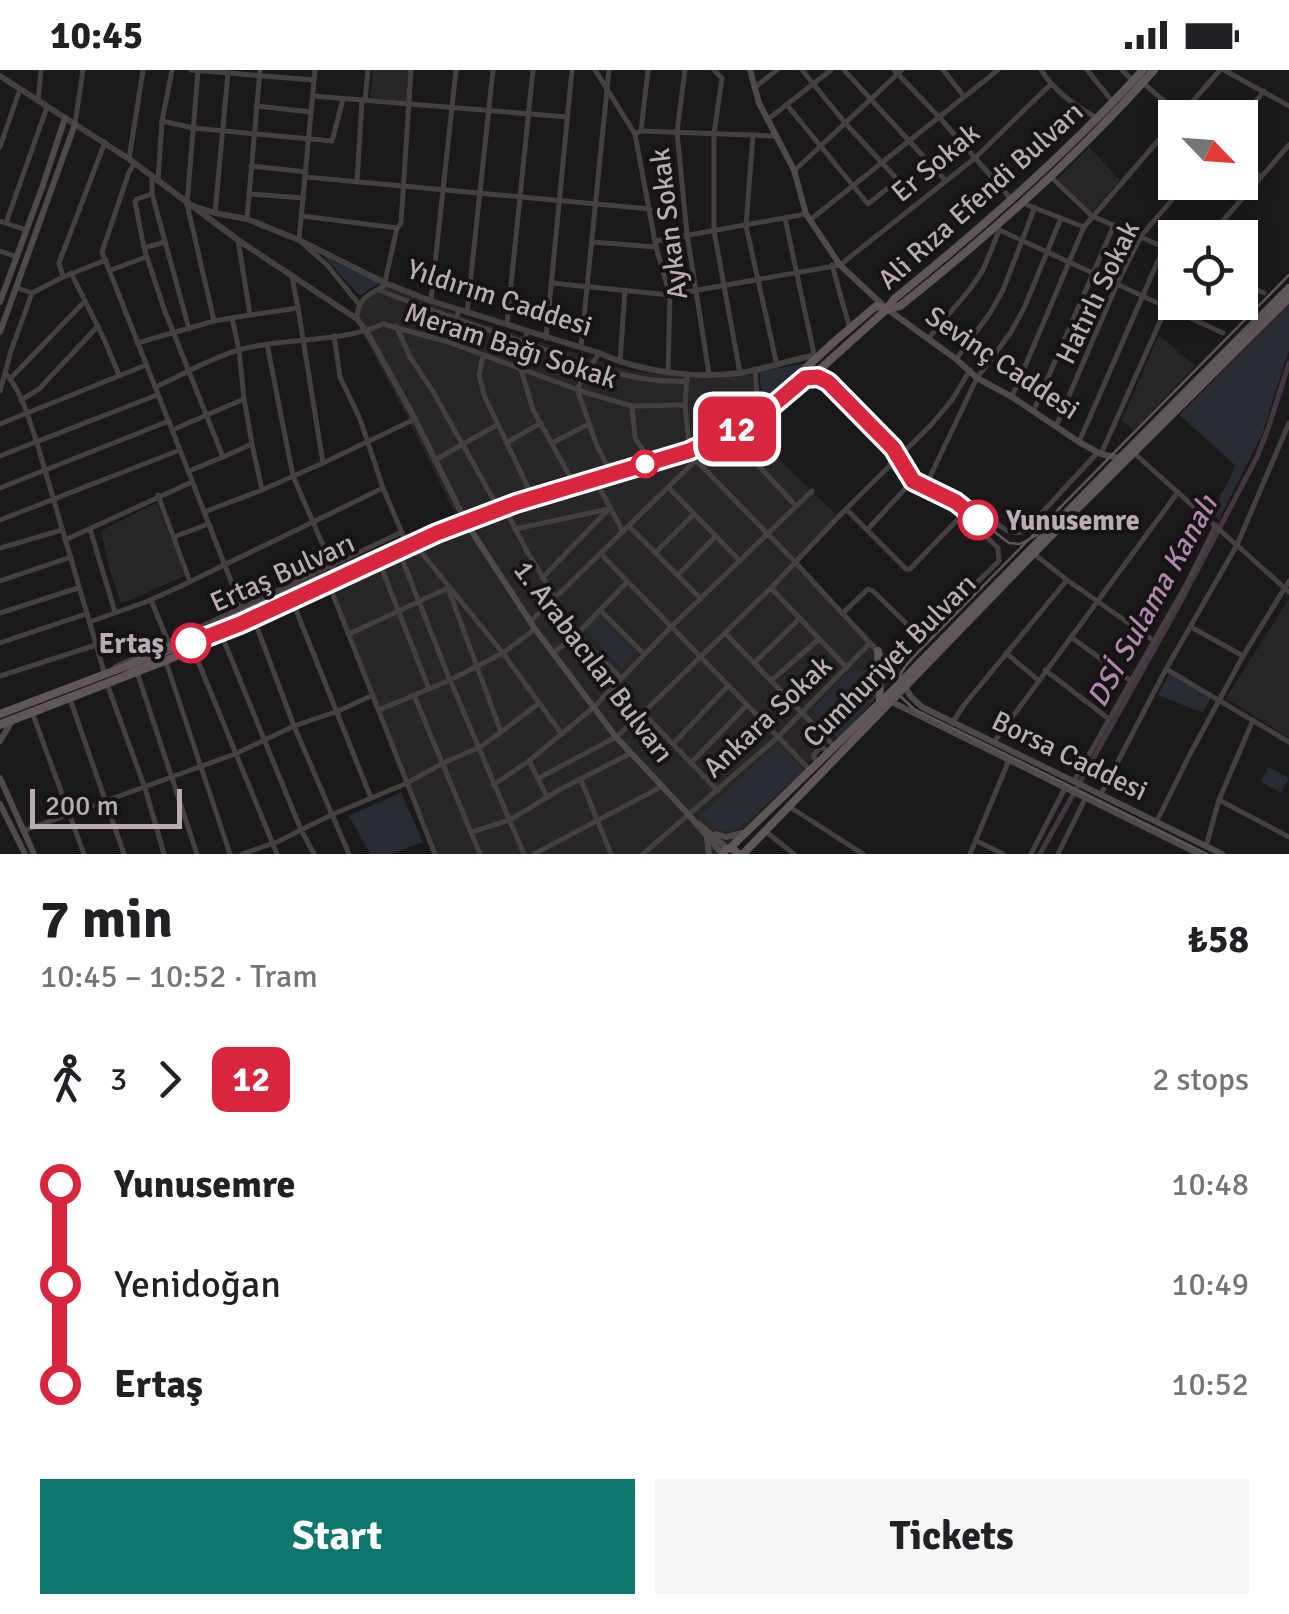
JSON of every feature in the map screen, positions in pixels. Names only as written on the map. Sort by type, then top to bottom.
[{"type":"main road","name":"Sevinç Caddesi","points":[[750,70],[775,136],[794,170],[808,217],[836,265],[978,378],[1100,453],[1118,458],[1134,454]]},
{"type":"main road","name":"Ali Rıza Efendi Bulvarı","points":[[887,309],[900,306],[997,230],[1138,82],[1143,70]]},
{"type":"main road","name":"Ali Rıza Efendi Bulvarı","points":[[887,309],[1012,200],[1113,102],[1154,70]]},
{"type":"main road","points":[[0,332],[8,284],[65,118]]},
{"type":"main road","points":[[0,302],[75,124]]},
{"type":"main road","name":"Cumhuriyet Bulvarı","points":[[726,851],[893,690],[1289,288]]},
{"type":"main road","name":"Cumhuriyet Bulvarı","points":[[741,854],[1289,298]]},
{"type":"main road","points":[[469,520],[496,504],[530,492],[648,458],[690,452],[758,411],[815,355],[876,306],[887,309]]},
{"type":"main road","points":[[469,520],[657,467],[732,437],[771,413],[887,309]]},
{"type":"main road","name":"Yıldırım Caddesi","points":[[815,355],[847,344]]},
{"type":"main road","name":"Ertaş Bulvarı","points":[[0,725],[70,698],[169,644],[404,536],[469,520]]},
{"type":"main road","name":"Ertaş Bulvarı","points":[[1,713],[105,677],[137,672],[193,649],[469,520]]},
{"type":"main road","name":"1. Arabacılar Bulvarı","points":[[469,520],[532,626],[616,737],[726,851]]},
{"type":"main road","points":[[878,651],[880,702]]},
{"type":"main road","name":"Borsa Caddesi","points":[[906,688],[922,707],[952,723],[1222,854]]},
{"type":"main road","points":[[892,702],[893,690]]},
{"type":"main road","name":"Borsa Caddesi","points":[[892,702],[1199,854]]},
{"type":"main road","points":[[0,741],[14,718]]},
{"type":"main road","points":[[0,778],[34,854]]},
{"type":"main road","points":[[0,804],[25,854]]},
{"type":"main road","points":[[710,854],[709,835],[726,837],[748,831]]},
{"type":"main road","points":[[726,851],[737,850],[741,854]]},
{"type":"street","points":[[3,78],[8,70]]},
{"type":"street","points":[[38,101],[42,70]]},
{"type":"street","points":[[75,124],[82,70]]},
{"type":"street","points":[[143,70],[132,161],[102,252],[242,611]]},
{"type":"street","points":[[172,70],[152,194],[190,330]]},
{"type":"street","points":[[214,322],[187,204],[194,128],[194,70],[314,80]]},
{"type":"street","points":[[315,70],[300,240],[359,304]]},
{"type":"street","points":[[357,182],[368,70]]},
{"type":"street","points":[[357,319],[362,299],[384,286],[401,223],[411,70]]},
{"type":"street","points":[[431,301],[456,70]]},
{"type":"street","points":[[448,342],[463,311],[493,70]]},
{"type":"street","points":[[506,324],[533,70]]},
{"type":"street","points":[[546,338],[572,70]]},
{"type":"street","points":[[595,70],[638,132]]},
{"type":"street","points":[[581,347],[609,70]]},
{"type":"street","points":[[648,70],[638,132],[656,244],[670,295],[668,372]]},
{"type":"street","name":"Aykan Sokak","points":[[685,70],[678,132],[686,234],[709,374]]},
{"type":"street","points":[[714,70],[722,78],[714,134],[714,230],[740,373]]},
{"type":"street","points":[[754,88],[777,70]]},
{"type":"street","points":[[787,105],[868,204],[898,180],[802,70]]},
{"type":"street","points":[[768,120],[831,70]]},
{"type":"street","points":[[844,70],[946,182]]},
{"type":"street","points":[[943,70],[964,96]]},
{"type":"street","points":[[592,242],[656,244],[686,234],[808,217],[884,163],[989,72],[998,70]]},
{"type":"street","points":[[1041,70],[1050,84],[1097,118]]},
{"type":"street","points":[[1087,70],[1113,102]]},
{"type":"street","points":[[1122,70],[1159,100]]},
{"type":"street","points":[[1196,100],[1222,70],[1286,104],[1289,92]]},
{"type":"street","points":[[794,170],[872,101],[898,72],[1012,200],[1084,227]]},
{"type":"street","points":[[247,219],[259,73]]},
{"type":"street","points":[[216,213],[228,74]]},
{"type":"street","name":"1. Arabacılar Bulvarı","points":[[3,78],[105,142],[238,240],[357,319],[469,520]]},
{"type":"street","name":"Er Sokak","points":[[836,265],[975,158],[1050,84]]},
{"type":"street","points":[[0,147],[20,89]]},
{"type":"street","points":[[1257,100],[1264,91]]},
{"type":"street","points":[[312,96],[567,116]]},
{"type":"street","points":[[162,121],[222,132],[332,141],[343,99]]},
{"type":"street","points":[[256,106],[311,112]]},
{"type":"street","points":[[27,230],[3,222],[47,107]]},
{"type":"street","points":[[69,138],[86,131]]},
{"type":"street","points":[[638,132],[775,136]]},
{"type":"street","points":[[752,135],[746,226],[777,365]]},
{"type":"street","points":[[63,277],[59,263],[105,142]]},
{"type":"street","points":[[1012,397],[1084,227],[1158,142]]},
{"type":"street","points":[[1224,220],[1289,145]]},
{"type":"street","points":[[252,166],[357,182],[650,209]]},
{"type":"street","points":[[1051,176],[1092,216],[1158,244]]},
{"type":"street","points":[[152,194],[135,202],[146,257],[223,457]]},
{"type":"street","points":[[249,194],[304,198]]},
{"type":"street","name":"Hatırlı Sokak","points":[[1056,426],[1141,236],[1172,200]]},
{"type":"street","name":"Yıldırım Caddesi","points":[[187,204],[247,219],[300,240],[385,283],[431,301],[620,362],[687,378],[740,373],[815,355]]},
{"type":"street","points":[[956,359],[1003,290],[1035,207]]},
{"type":"street","points":[[302,216],[397,228]]},
{"type":"street","points":[[785,218],[815,355]]},
{"type":"street","points":[[928,482],[978,378],[1012,332],[1061,218]]},
{"type":"street","points":[[1033,412],[1114,225]]},
{"type":"street","points":[[928,339],[970,290],[997,230],[1158,303]]},
{"type":"street","points":[[238,240],[250,315]]},
{"type":"street","points":[[144,248],[164,242]]},
{"type":"street","points":[[0,251],[17,257]]},
{"type":"street","points":[[110,270],[146,257]]},
{"type":"street","points":[[106,260],[32,293],[10,356],[8,376],[37,443],[105,677],[164,854]]},
{"type":"street","points":[[1079,442],[1158,260]]},
{"type":"street","points":[[551,283],[670,295],[836,265],[850,329]]},
{"type":"street","points":[[72,274],[119,376]]},
{"type":"street","points":[[292,274],[323,463]]},
{"type":"street","points":[[8,284],[32,293]]},
{"type":"street","points":[[378,290],[638,380],[687,378],[685,405],[690,452],[904,678],[906,688]]},
{"type":"street","points":[[620,362],[625,290]]},
{"type":"street","points":[[1258,290],[1264,293]]},
{"type":"street","points":[[0,391],[8,376],[85,301]]},
{"type":"street","points":[[138,343],[232,318],[298,308]]},
{"type":"street","points":[[232,318],[262,490]]},
{"type":"street","points":[[903,451],[918,476],[975,507],[1006,530],[1021,533],[1100,453],[1160,320]]},
{"type":"street","points":[[1196,320],[1223,333]]},
{"type":"street","name":"Meram Bağı Sokak","points":[[0,456],[156,391],[239,350],[367,332],[383,324],[448,342],[632,406],[685,405]]},
{"type":"street","points":[[20,400],[39,389],[98,326]]},
{"type":"street","points":[[396,326],[496,504]]},
{"type":"street","points":[[526,331],[520,369],[540,424],[572,480]]},
{"type":"street","points":[[334,336],[340,377],[404,536]]},
{"type":"street","points":[[267,344],[293,476],[333,568]]},
{"type":"street","points":[[599,353],[577,389],[610,470]]},
{"type":"street","points":[[0,355],[10,356]]},
{"type":"street","points":[[483,356],[480,375],[484,395],[530,492]]},
{"type":"street","points":[[0,424],[146,365]]},
{"type":"street","points":[[755,370],[758,411]]},
{"type":"street","points":[[539,778],[616,737],[643,713],[771,588],[952,400],[970,370]]},
{"type":"street","points":[[172,430],[244,399]]},
{"type":"street","points":[[632,406],[636,438],[648,458]]},
{"type":"street","points":[[204,512],[262,490],[415,419]]},
{"type":"street","points":[[0,488],[168,421]]},
{"type":"street","points":[[506,443],[540,424]]},
{"type":"street","points":[[551,443],[589,424]]},
{"type":"street","points":[[1101,794],[1166,669],[1238,545],[1289,424]]},
{"type":"street","points":[[435,460],[497,425]]},
{"type":"street","points":[[732,437],[796,506]]},
{"type":"street","points":[[188,472],[252,444]]},
{"type":"street","points":[[0,520],[180,450]]},
{"type":"street","points":[[379,710],[503,653],[668,488],[690,452]]},
{"type":"street","points":[[1134,454],[1287,591]]},
{"type":"street","points":[[843,613],[868,589],[872,590],[922,636],[998,560],[998,548],[963,514],[909,485],[890,464]]},
{"type":"street","points":[[867,530],[918,476]]},
{"type":"street","points":[[65,540],[192,482]]},
{"type":"street","points":[[597,483],[623,532]]},
{"type":"street","points":[[89,622],[190,582],[384,488]]},
{"type":"street","points":[[668,488],[740,561]]},
{"type":"street","points":[[493,785],[529,761],[594,707],[812,491]]},
{"type":"street","points":[[994,742],[1178,492]]},
{"type":"street","points":[[158,495],[190,582]]},
{"type":"street","points":[[515,529],[609,509]]},
{"type":"street","points":[[542,578],[609,509]]},
{"type":"street","points":[[846,509],[902,567],[910,569],[963,514]]},
{"type":"street","points":[[506,511],[555,597]]},
{"type":"street","points":[[656,552],[694,514]]},
{"type":"street","points":[[174,537],[208,524]]},
{"type":"street","points":[[629,526],[701,598]]},
{"type":"street","points":[[1075,782],[1217,526]]},
{"type":"street","points":[[90,529],[116,613]]},
{"type":"street","points":[[0,548],[62,530]]},
{"type":"street","points":[[678,574],[716,536]]},
{"type":"street","points":[[416,546],[503,653],[561,734]]},
{"type":"street","points":[[400,554],[524,854]]},
{"type":"street","points":[[601,554],[777,738],[815,767]]},
{"type":"street","points":[[1034,554],[1154,641]]},
{"type":"street","points":[[0,581],[70,558]]},
{"type":"street","points":[[380,564],[428,688]]},
{"type":"street","points":[[952,723],[1066,580]]},
{"type":"street","points":[[1157,821],[1243,656],[1287,591],[1289,580]]},
{"type":"street","points":[[553,653],[578,634],[628,582]]},
{"type":"street","points":[[0,612],[78,588]]},
{"type":"street","points":[[330,588],[435,854]]},
{"type":"street","points":[[349,634],[448,588]]},
{"type":"street","points":[[448,588],[501,732]]},
{"type":"street","points":[[771,588],[847,668]]},
{"type":"street","points":[[150,600],[169,644]]},
{"type":"street","points":[[294,605],[371,798]]},
{"type":"street","points":[[600,610],[644,654]]},
{"type":"street","points":[[0,643],[86,614]]},
{"type":"street","points":[[754,664],[800,618]]},
{"type":"street","points":[[255,622],[349,854]]},
{"type":"street","points":[[1190,626],[1243,656]]},
{"type":"street","points":[[725,633],[832,750]]},
{"type":"street","points":[[578,634],[621,679]]},
{"type":"street","points":[[222,636],[314,854]]},
{"type":"street","points":[[1071,637],[1132,681]]},
{"type":"street","points":[[772,681],[819,640]]},
{"type":"street","name":"Ankara Sokak","points":[[643,854],[692,818],[870,643]]},
{"type":"street","points":[[0,676],[96,645]]},
{"type":"street","points":[[193,649],[277,854]]},
{"type":"street","points":[[1006,653],[1038,680]]},
{"type":"street","points":[[165,660],[230,854]]},
{"type":"street","points":[[1166,669],[1289,742]]},
{"type":"street","points":[[1045,670],[1109,719]]},
{"type":"street","points":[[137,672],[197,854]]},
{"type":"street","points":[[672,744],[728,686]]},
{"type":"street","points":[[414,694],[480,854]]},
{"type":"street","points":[[23,832],[236,754],[373,695]]},
{"type":"street","points":[[70,698],[124,854]]},
{"type":"street","points":[[242,854],[480,747],[538,704]]},
{"type":"street","points":[[690,762],[746,706]]},
{"type":"street","points":[[32,712],[84,854]]},
{"type":"street","points":[[643,713],[718,791]]},
{"type":"street","points":[[1206,846],[1219,800],[1252,720]]},
{"type":"street","points":[[472,832],[510,820],[630,753]]},
{"type":"street","points":[[970,854],[1009,760]]},
{"type":"street","points":[[529,761],[547,798]]},
{"type":"street","points":[[581,780],[612,854]]},
{"type":"street","points":[[534,854],[661,787]]},
{"type":"street","points":[[1032,854],[1068,790]]},
{"type":"street","points":[[1058,854],[1084,798]]},
{"type":"street","points":[[1219,800],[1289,838]]},
{"type":"street","points":[[789,806],[858,853]]},
{"type":"street","points":[[765,832],[794,854]]},
{"type":"street","points":[[977,841],[1003,854]]},
{"type":"shaded area","points":[[373,70],[409,70],[407,101],[370,98]]},
{"type":"shaded area","points":[[1089,147],[1120,180],[1091,213],[1057,179]]},
{"type":"shaded area","points":[[323,256],[379,283],[360,296]]},
{"type":"shaded area","points":[[382,285],[475,321],[630,371],[713,379],[756,374],[776,456],[840,518],[797,562],[902,671],[717,854],[438,854],[332,589],[463,530],[357,323],[361,301]]},
{"type":"shaded area","points":[[1289,304],[1289,351],[1263,432],[1219,520],[1211,513],[1235,465],[1179,415]]},
{"type":"shaded area","points":[[1159,335],[1195,366],[1134,430],[1121,421]]},
{"type":"shaded area","points":[[806,363],[763,404],[759,372]]},
{"type":"shaded area","points":[[157,502],[185,576],[121,604],[101,531]]},
{"type":"shaded area","points":[[1289,601],[1289,738],[1226,698]]},
{"type":"shaded area","points":[[599,613],[637,651],[621,668],[584,629]]},
{"type":"shaded area","points":[[878,668],[881,692],[839,740],[812,710],[848,672]]},
{"type":"shaded area","points":[[1169,674],[1211,697],[1203,713],[1158,695]]},
{"type":"shaded area","points":[[777,743],[805,770],[740,829],[723,831],[712,827],[702,814]]},
{"type":"shaded area","points":[[1268,767],[1289,778],[1281,793],[1261,782]]},
{"type":"shaded area","points":[[401,792],[423,842],[391,854],[370,854],[349,816]]},
{"type":"waterway","name":"DSİ Sulama Kanalı","points":[[1040,854],[1257,457],[1289,363]]},
{"type":"tram line","points":[[1207,854],[914,709],[899,695],[898,687],[904,667],[914,656],[1289,275]]},
{"type":"tram line","name":"12","points":[[191,643],[437,533],[516,503],[689,451],[758,418],[810,376],[828,382],[893,448],[913,481],[956,502],[978,520]]},
{"type":"tram line","points":[[0,721],[241,624],[437,533],[528,498],[689,451],[758,418],[805,378],[819,377],[831,385],[893,449],[913,481],[956,502],[1009,543],[1020,544],[1037,535]]},
{"type":"place","name":"Yunusemre","points":[[978,520]]},
{"type":"place","name":"Ertaş","points":[[191,643]]}]
